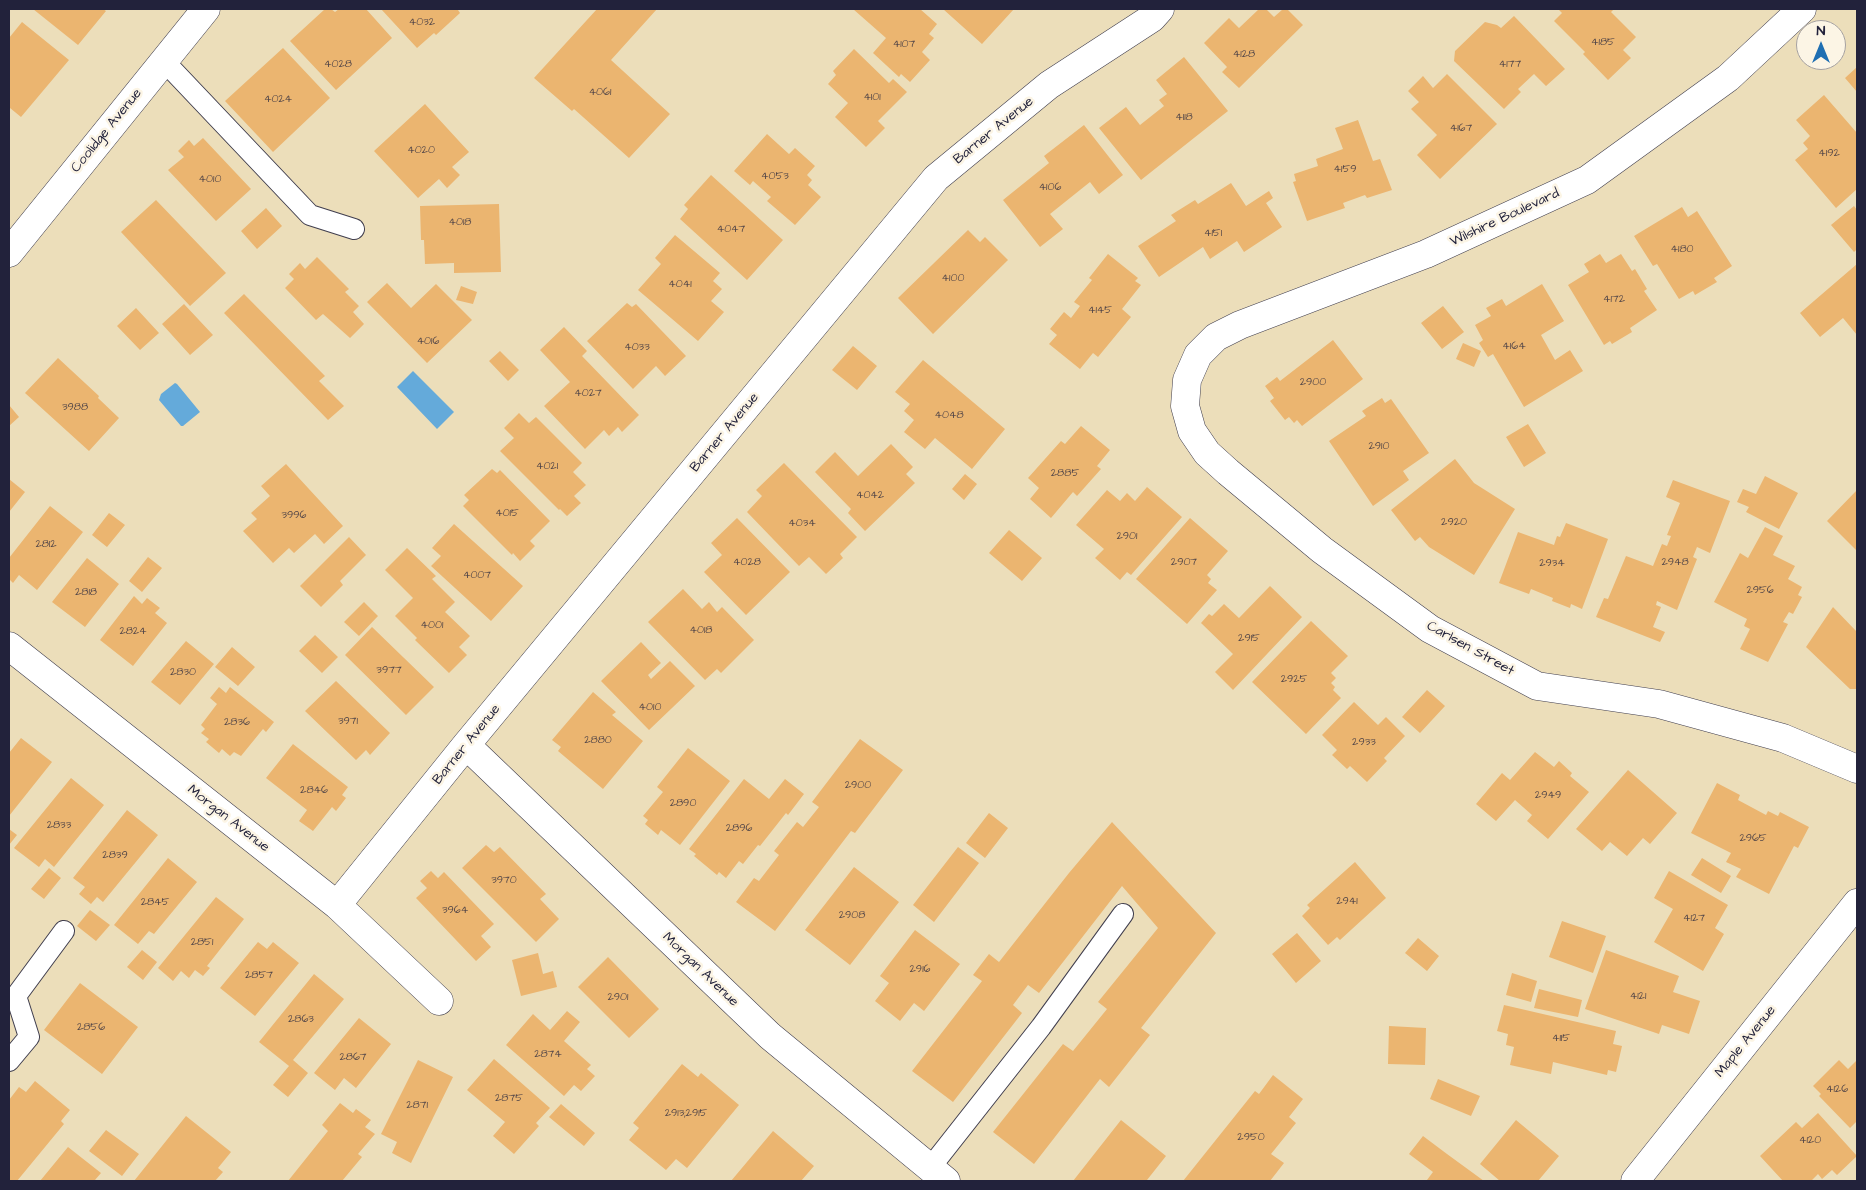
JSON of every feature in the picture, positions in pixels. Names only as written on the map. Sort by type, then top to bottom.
[{"type":"street","name":"Coolidge Avenue","points":[[9,253],[206,9]]},
{"type":"street","name":"Barner Avenue","points":[[336,905],[936,178],[1049,85],[1152,18],[1160,9]]},
{"type":"street","name":"Wilshire Boulevard","points":[[1187,380],[1198,355],[1216,336],[1240,325],[1426,254],[1587,180],[1728,78],[1802,9]]},
{"type":"street","name":"Carlsen Street","points":[[1187,380],[1185,406],[1192,431],[1207,453],[1322,550],[1430,628],[1537,686],[1659,704],[1783,738],[1857,769]]},
{"type":"street","name":"Morgan Avenue","points":[[9,646],[336,905],[439,1001]]},
{"type":"street","name":"Morgan Avenue","points":[[466,746],[770,1036],[935,1176]]},
{"type":"street","name":"Maple Avenue","points":[[1635,1181],[1857,903]]},
{"type":"lane","points":[[164,61],[310,215],[354,229]]},
{"type":"lane","points":[[935,1176],[1123,914]]},
{"type":"lane","points":[[9,1061],[29,1037],[16,996],[64,932]]},
{"type":"water","points":[[413,371],[454,412],[437,429],[397,387]]},
{"type":"water","points":[[175,383],[200,412],[183,426],[159,400],[161,394]]},
{"type":"building","points":[[33,9],[103,9],[106,11],[78,45]]},
{"type":"building","points":[[325,9],[331,9],[335,12],[339,9],[366,9],[392,38],[336,90],[290,41]]},
{"type":"building","points":[[381,9],[459,9],[460,13],[436,35],[434,33],[417,48]]},
{"type":"building","points":[[597,9],[657,9],[611,60],[670,114],[629,158],[574,109],[572,111],[534,78]]},
{"type":"building","points":[[853,9],[920,9],[937,24],[929,34],[934,38],[922,52],[930,60],[910,82],[901,74],[899,77],[873,53],[886,38]]},
{"type":"building","points":[[943,9],[1014,9],[982,44]]},
{"type":"building","points":[[1259,9],[1266,9],[1274,17],[1283,9],[1287,9],[1303,25],[1239,88],[1222,72],[1227,67],[1204,43],[1229,18],[1239,28]]},
{"type":"building","points":[[1558,9],[1614,9],[1611,12],[1636,37],[1623,50],[1631,58],[1608,80],[1583,54],[1585,52],[1554,21],[1562,13]]},
{"type":"building","points":[[1514,16],[1565,69],[1546,86],[1534,74],[1518,89],[1521,92],[1504,109],[1454,61],[1455,51],[1485,22],[1501,28]]},
{"type":"building","points":[[22,22],[69,60],[21,117],[9,109],[9,38]]},
{"type":"building","points":[[283,48],[330,98],[273,152],[225,101]]},
{"type":"building","points":[[854,49],[889,83],[893,79],[907,92],[878,121],[885,128],[866,147],[835,117],[848,103],[828,84],[836,75],[833,71]]},
{"type":"building","points":[[1184,57],[1228,111],[1141,180],[1099,128],[1126,107],[1140,125],[1164,106],[1159,100],[1167,94],[1156,80]]},
{"type":"building","points":[[1857,67],[1857,92],[1845,78]]},
{"type":"building","points":[[1447,74],[1497,124],[1440,179],[1417,155],[1437,135],[1411,109],[1419,102],[1408,91],[1423,76],[1433,88]]},
{"type":"building","points":[[1824,95],[1857,133],[1857,189],[1836,208],[1795,160],[1808,149],[1803,143],[1810,136],[1796,120]]},
{"type":"building","points":[[425,104],[469,152],[452,167],[460,175],[447,188],[439,179],[418,198],[374,151]]},
{"type":"building","points":[[1358,120],[1373,161],[1380,159],[1392,190],[1367,198],[1365,195],[1343,203],[1345,208],[1307,221],[1293,182],[1296,181],[1294,174],[1318,166],[1316,159],[1343,149],[1335,128]]},
{"type":"building","points":[[1084,125],[1123,175],[1099,194],[1090,182],[1050,214],[1063,229],[1040,247],[1003,200],[1049,163],[1044,156]]},
{"type":"building","points":[[767,134],[789,154],[795,148],[815,166],[807,175],[812,180],[808,185],[821,197],[795,225],[767,201],[771,197],[753,181],[750,185],[734,171]]},
{"type":"building","points":[[203,138],[251,189],[216,221],[168,170],[184,157],[178,151],[189,140],[194,146]]},
{"type":"building","points":[[711,175],[783,240],[747,280],[680,219],[688,209],[684,205]]},
{"type":"building","points":[[1231,183],[1246,206],[1269,191],[1273,198],[1266,203],[1282,227],[1244,252],[1237,241],[1210,259],[1203,247],[1159,277],[1138,246],[1176,221],[1171,215],[1195,200],[1198,204]]},
{"type":"building","points":[[156,200],[226,273],[190,306],[121,232]]},
{"type":"building","points":[[499,204],[501,272],[454,273],[454,263],[425,264],[424,240],[421,240],[420,206]]},
{"type":"building","points":[[1854,206],[1857,210],[1857,249],[1854,252],[1831,225]]},
{"type":"building","points":[[1682,207],[1688,217],[1697,211],[1732,266],[1714,278],[1717,282],[1695,295],[1693,291],[1679,299],[1657,264],[1653,266],[1634,236]]},
{"type":"building","points":[[266,208],[282,226],[257,249],[241,231]]},
{"type":"building","points":[[968,230],[980,242],[985,237],[1008,260],[933,334],[898,298]]},
{"type":"building","points":[[675,235],[720,273],[713,281],[722,289],[711,301],[724,312],[698,341],[638,290],[661,264],[655,258]]},
{"type":"building","points":[[1108,254],[1138,278],[1135,281],[1141,285],[1122,309],[1131,317],[1098,357],[1093,353],[1080,369],[1049,344],[1057,335],[1050,329],[1064,312],[1071,318],[1080,306],[1074,302],[1092,280],[1089,278]]},
{"type":"building","points":[[1600,254],[1606,263],[1621,254],[1632,271],[1635,269],[1647,289],[1644,291],[1657,310],[1630,328],[1632,332],[1612,344],[1610,341],[1604,345],[1568,285],[1589,272],[1584,264]]},
{"type":"building","points":[[317,257],[349,289],[345,292],[359,306],[353,312],[364,324],[350,338],[323,314],[316,320],[285,288],[294,279],[289,274],[300,263],[305,269]]},
{"type":"building","points":[[1857,264],[1857,335],[1843,318],[1820,337],[1800,313]]},
{"type":"building","points":[[387,283],[411,308],[436,284],[472,320],[427,363],[367,302]]},
{"type":"building","points":[[1542,284],[1564,321],[1541,335],[1555,360],[1570,350],[1583,371],[1524,407],[1493,354],[1488,357],[1479,343],[1483,340],[1475,325],[1491,316],[1486,308],[1502,299],[1506,306]]},
{"type":"building","points":[[461,286],[477,292],[473,304],[456,300]]},
{"type":"building","points":[[244,294],[325,376],[319,381],[344,406],[328,420],[224,313]]},
{"type":"building","points":[[627,303],[632,307],[636,304],[686,356],[665,376],[656,366],[633,389],[587,341]]},
{"type":"building","points":[[184,304],[213,335],[190,355],[162,324]]},
{"type":"building","points":[[1443,306],[1464,332],[1442,349],[1421,323]]},
{"type":"building","points":[[136,308],[159,333],[140,350],[117,326]]},
{"type":"building","points":[[564,327],[587,351],[582,356],[639,415],[622,432],[618,427],[609,436],[604,430],[585,449],[544,406],[570,382],[540,350]]},
{"type":"building","points":[[1333,340],[1363,379],[1302,426],[1297,420],[1294,423],[1289,417],[1285,420],[1270,401],[1274,398],[1265,386],[1277,377],[1280,381]]},
{"type":"building","points":[[1463,343],[1481,351],[1474,367],[1456,359]]},
{"type":"building","points":[[853,346],[877,366],[857,390],[832,370]]},
{"type":"building","points":[[500,351],[519,370],[508,381],[489,361]]},
{"type":"building","points":[[58,358],[99,396],[98,398],[119,418],[89,451],[25,393]]},
{"type":"building","points":[[923,360],[1005,429],[972,469],[935,438],[925,449],[904,432],[914,420],[904,411],[910,404],[895,392]]},
{"type":"building","points":[[1382,398],[1385,403],[1391,399],[1429,453],[1403,471],[1409,480],[1373,506],[1329,441],[1366,416],[1362,411]]},
{"type":"building","points":[[9,405],[19,417],[9,426]]},
{"type":"building","points":[[519,413],[529,423],[536,417],[582,463],[573,472],[586,485],[574,496],[581,503],[567,516],[500,451],[514,438],[504,428]]},
{"type":"building","points":[[1528,424],[1546,453],[1524,467],[1506,437]]},
{"type":"building","points":[[1081,426],[1110,450],[1097,466],[1101,469],[1077,496],[1073,492],[1051,518],[1030,499],[1039,488],[1028,478],[1061,441],[1065,444]]},
{"type":"building","points":[[891,444],[913,467],[906,474],[915,483],[865,531],[848,513],[851,509],[815,472],[835,452],[858,476]]},
{"type":"building","points":[[1455,459],[1474,483],[1515,509],[1474,575],[1429,547],[1420,537],[1415,541],[1391,510]]},
{"type":"building","points":[[784,463],[857,537],[840,554],[843,558],[826,574],[809,557],[799,566],[747,512],[762,496],[756,490]]},
{"type":"building","points":[[286,464],[343,526],[324,544],[315,534],[294,553],[289,548],[273,563],[243,531],[257,519],[251,513],[270,496],[261,486]]},
{"type":"building","points":[[492,469],[497,473],[500,470],[550,521],[530,541],[535,546],[520,561],[463,506],[469,500],[464,495]]},
{"type":"building","points":[[965,474],[977,484],[964,500],[952,489]]},
{"type":"building","points":[[1765,476],[1798,493],[1779,529],[1746,512],[1749,507],[1737,502],[1743,489],[1756,494]]},
{"type":"building","points":[[9,479],[25,492],[9,512]]},
{"type":"building","points":[[1673,480],[1730,501],[1710,553],[1697,547],[1693,557],[1697,559],[1677,610],[1657,601],[1656,605],[1661,607],[1653,627],[1665,632],[1660,642],[1596,617],[1604,598],[1608,599],[1626,556],[1653,566],[1662,544],[1667,546],[1671,536],[1667,535],[1680,503],[1666,497]]},
{"type":"building","points":[[1147,487],[1182,517],[1131,575],[1127,572],[1120,580],[1095,558],[1104,549],[1076,525],[1107,490],[1120,501],[1127,493],[1135,501]]},
{"type":"building","points":[[1857,490],[1857,551],[1827,521]]},
{"type":"building","points":[[50,506],[83,532],[37,590],[19,575],[13,583],[9,579],[9,558]]},
{"type":"building","points":[[109,513],[125,525],[107,547],[92,535]]},
{"type":"building","points":[[737,518],[790,572],[746,615],[704,572],[722,555],[711,543]]},
{"type":"building","points":[[1190,518],[1228,551],[1207,575],[1211,579],[1208,583],[1217,590],[1187,624],[1136,579]]},
{"type":"building","points":[[1566,523],[1608,539],[1582,609],[1571,604],[1570,608],[1552,601],[1553,598],[1531,589],[1529,594],[1499,583],[1518,532],[1554,545],[1557,536],[1560,537]]},
{"type":"building","points":[[454,524],[523,586],[491,621],[431,566],[441,556],[432,548]]},
{"type":"building","points":[[1765,527],[1783,536],[1773,555],[1795,566],[1788,579],[1802,587],[1798,595],[1802,597],[1793,614],[1789,612],[1783,622],[1788,624],[1768,662],[1740,649],[1750,629],[1744,626],[1747,619],[1714,602],[1740,553],[1748,558]]},
{"type":"building","points":[[1009,530],[1042,558],[1022,581],[989,553]]},
{"type":"building","points":[[349,537],[366,555],[340,581],[343,585],[321,607],[300,586]]},
{"type":"building","points":[[407,548],[436,576],[432,579],[455,602],[445,612],[470,636],[459,647],[467,655],[449,673],[415,640],[417,638],[395,616],[413,598],[385,570]]},
{"type":"building","points":[[148,557],[162,568],[142,592],[129,581]]},
{"type":"building","points":[[87,558],[119,584],[85,627],[52,602]]},
{"type":"building","points":[[1270,586],[1302,617],[1233,690],[1215,672],[1233,654],[1201,623],[1209,614],[1212,616],[1224,604],[1239,618]]},
{"type":"building","points":[[683,589],[702,609],[709,602],[717,612],[722,607],[754,640],[721,673],[717,669],[705,680],[648,622]]},
{"type":"building","points":[[134,596],[142,604],[147,598],[160,608],[155,613],[167,623],[133,666],[100,640]]},
{"type":"building","points":[[364,602],[378,616],[359,636],[344,622]]},
{"type":"building","points":[[1833,607],[1857,632],[1857,689],[1850,689],[1806,647]]},
{"type":"building","points":[[1311,621],[1348,656],[1331,673],[1336,678],[1331,683],[1335,687],[1333,690],[1341,698],[1306,734],[1252,682]]},
{"type":"building","points":[[372,627],[434,687],[406,715],[345,655]]},
{"type":"building","points":[[315,635],[338,657],[322,673],[299,651]]},
{"type":"building","points":[[186,641],[214,664],[180,705],[151,682]]},
{"type":"building","points":[[641,642],[661,663],[648,675],[651,679],[670,661],[695,686],[649,730],[601,681]]},
{"type":"building","points":[[232,647],[255,667],[238,686],[215,667]]},
{"type":"building","points":[[336,681],[390,733],[370,755],[366,750],[356,760],[305,711]]},
{"type":"building","points":[[219,687],[226,693],[230,687],[274,722],[266,732],[263,729],[241,756],[234,752],[230,756],[222,749],[219,753],[206,742],[209,739],[201,733],[205,729],[201,725],[217,704],[210,698]]},
{"type":"building","points":[[1427,690],[1445,706],[1420,733],[1402,717]]},
{"type":"building","points":[[593,692],[616,712],[612,715],[643,741],[603,789],[558,751],[561,747],[552,740]]},
{"type":"building","points":[[1354,702],[1378,725],[1386,717],[1405,736],[1384,758],[1387,761],[1367,782],[1350,766],[1347,769],[1332,755],[1337,750],[1322,735]]},
{"type":"building","points":[[21,738],[52,762],[9,816],[9,753]]},
{"type":"building","points":[[860,739],[903,770],[855,833],[851,831],[775,931],[736,902],[754,878],[759,881],[779,855],[774,851],[797,822],[803,827],[819,807],[812,802]]},
{"type":"building","points":[[293,744],[348,787],[342,795],[346,798],[336,811],[332,807],[313,831],[299,821],[307,810],[266,778]]},
{"type":"building","points":[[688,748],[730,781],[680,845],[661,830],[658,835],[645,824],[648,820],[643,816],[663,792],[657,787]]},
{"type":"building","points":[[1535,752],[1554,767],[1559,761],[1572,773],[1570,776],[1589,792],[1548,839],[1527,821],[1532,815],[1515,800],[1496,821],[1476,804],[1502,773],[1510,780]]},
{"type":"building","points":[[1628,770],[1677,813],[1650,844],[1643,838],[1627,856],[1610,842],[1602,851],[1576,829]]},
{"type":"building","points":[[71,778],[104,805],[54,867],[45,859],[39,867],[14,848]]},
{"type":"building","points":[[744,779],[769,799],[785,779],[804,794],[760,846],[758,845],[743,864],[739,861],[726,878],[719,872],[717,875],[694,856],[696,854],[689,849]]},
{"type":"building","points":[[1717,783],[1740,795],[1738,800],[1766,815],[1768,811],[1778,816],[1780,812],[1809,827],[1798,848],[1794,846],[1769,894],[1736,877],[1741,869],[1726,862],[1731,853],[1691,833]]},
{"type":"building","points":[[127,810],[158,835],[103,902],[97,897],[91,904],[79,894],[85,887],[73,878]]},
{"type":"building","points":[[989,813],[1008,828],[985,858],[966,843]]},
{"type":"building","points":[[1112,822],[1216,933],[1141,1028],[1150,1035],[1109,1087],[1100,1079],[1034,1164],[993,1132],[1063,1044],[1073,1051],[1107,1009],[1098,1002],[1158,928],[1122,886],[1039,993],[1028,985],[1013,1005],[1022,1013],[953,1102],[912,1071],[982,981],[973,975],[989,954],[999,962]]},
{"type":"building","points":[[9,829],[17,835],[9,845]]},
{"type":"building","points":[[486,845],[494,852],[500,847],[546,894],[540,899],[559,919],[536,942],[462,868]]},
{"type":"building","points":[[958,847],[979,863],[934,922],[913,905]]},
{"type":"building","points":[[168,858],[197,882],[154,934],[149,931],[138,944],[114,925]]},
{"type":"building","points":[[1702,858],[1731,876],[1721,893],[1691,875]]},
{"type":"building","points":[[1355,862],[1386,898],[1340,940],[1337,937],[1328,945],[1302,916],[1310,908],[1307,905]]},
{"type":"building","points":[[854,867],[899,902],[850,965],[805,930]]},
{"type":"building","points":[[49,868],[61,878],[44,899],[31,889]]},
{"type":"building","points":[[431,871],[438,878],[444,872],[494,924],[481,936],[491,947],[476,961],[416,898],[427,888],[420,881]]},
{"type":"building","points":[[1669,871],[1728,905],[1715,928],[1724,934],[1703,971],[1654,942],[1673,909],[1654,898]]},
{"type":"building","points":[[216,897],[244,919],[207,966],[210,968],[203,976],[195,970],[189,978],[181,971],[173,981],[158,968]]},
{"type":"building","points":[[90,910],[110,925],[96,941],[77,926]]},
{"type":"building","points":[[1562,921],[1606,936],[1593,973],[1549,957]]},
{"type":"building","points":[[915,930],[960,964],[924,1011],[914,1003],[900,1021],[875,1001],[889,983],[880,976]]},
{"type":"building","points":[[1297,933],[1321,961],[1296,983],[1272,954]]},
{"type":"building","points":[[1418,938],[1439,956],[1427,971],[1405,953]]},
{"type":"building","points":[[258,942],[267,949],[273,942],[299,963],[255,1016],[220,988]]},
{"type":"building","points":[[142,950],[157,962],[143,980],[127,967]]},
{"type":"building","points":[[1606,950],[1679,976],[1673,992],[1700,1001],[1689,1034],[1662,1025],[1659,1034],[1585,1009]]},
{"type":"building","points":[[538,953],[543,974],[553,971],[557,987],[521,996],[512,960]]},
{"type":"building","points":[[608,957],[659,1009],[629,1038],[578,987]]},
{"type":"building","points":[[1512,973],[1537,981],[1531,1002],[1506,995]]},
{"type":"building","points":[[314,974],[344,999],[293,1060],[308,1073],[288,1097],[273,1085],[289,1066],[259,1042]]},
{"type":"building","points":[[80,983],[138,1027],[102,1074],[44,1030]]},
{"type":"building","points":[[1539,989],[1582,1000],[1578,1017],[1534,1008]]},
{"type":"building","points":[[1504,1005],[1616,1031],[1613,1044],[1622,1046],[1616,1072],[1608,1070],[1607,1075],[1553,1062],[1551,1074],[1510,1065],[1514,1047],[1506,1045],[1508,1034],[1497,1031]]},
{"type":"building","points":[[567,1011],[580,1022],[564,1041],[591,1065],[587,1069],[595,1076],[581,1091],[574,1085],[564,1096],[506,1045],[533,1014],[550,1030]]},
{"type":"building","points":[[359,1018],[391,1044],[356,1088],[344,1078],[335,1090],[314,1073]]},
{"type":"building","points":[[1389,1026],[1426,1028],[1425,1065],[1388,1064]]},
{"type":"building","points":[[494,1059],[550,1108],[536,1123],[539,1126],[514,1154],[493,1136],[505,1122],[467,1090]]},
{"type":"building","points":[[418,1060],[453,1077],[411,1163],[392,1153],[397,1142],[381,1134]]},
{"type":"building","points":[[1839,1060],[1848,1069],[1857,1060],[1857,1121],[1850,1128],[1819,1096],[1821,1094],[1813,1086]]},
{"type":"building","points":[[682,1064],[698,1077],[701,1073],[739,1105],[687,1168],[676,1159],[666,1170],[629,1140],[639,1128],[633,1123]]},
{"type":"building","points":[[1273,1075],[1303,1099],[1289,1117],[1296,1123],[1271,1154],[1284,1163],[1270,1181],[1183,1181],[1255,1091],[1259,1094]]},
{"type":"building","points":[[1438,1079],[1480,1096],[1471,1116],[1430,1099]]},
{"type":"building","points":[[35,1081],[70,1110],[61,1121],[64,1124],[17,1181],[9,1181],[9,1100],[19,1087],[26,1092]]},
{"type":"building","points":[[340,1103],[353,1113],[356,1109],[371,1120],[365,1127],[375,1134],[358,1154],[362,1157],[342,1181],[288,1181],[328,1131],[322,1125]]},
{"type":"building","points":[[561,1104],[595,1133],[584,1146],[549,1117]]},
{"type":"building","points":[[1818,1113],[1857,1156],[1837,1175],[1832,1170],[1822,1179],[1818,1174],[1811,1181],[1783,1181],[1760,1156],[1796,1122],[1802,1128]]},
{"type":"building","points":[[186,1116],[231,1152],[218,1168],[223,1172],[215,1181],[134,1181]]},
{"type":"building","points":[[1121,1120],[1166,1156],[1147,1180],[1149,1181],[1073,1181]]},
{"type":"building","points":[[1516,1120],[1559,1156],[1538,1181],[1500,1181],[1480,1164]]},
{"type":"building","points":[[106,1130],[139,1154],[122,1176],[89,1151]]},
{"type":"building","points":[[773,1131],[814,1166],[801,1181],[731,1181]]},
{"type":"building","points":[[1423,1136],[1484,1181],[1427,1180],[1433,1172],[1409,1154]]},
{"type":"building","points":[[68,1147],[101,1173],[95,1180],[97,1181],[40,1181]]}]
